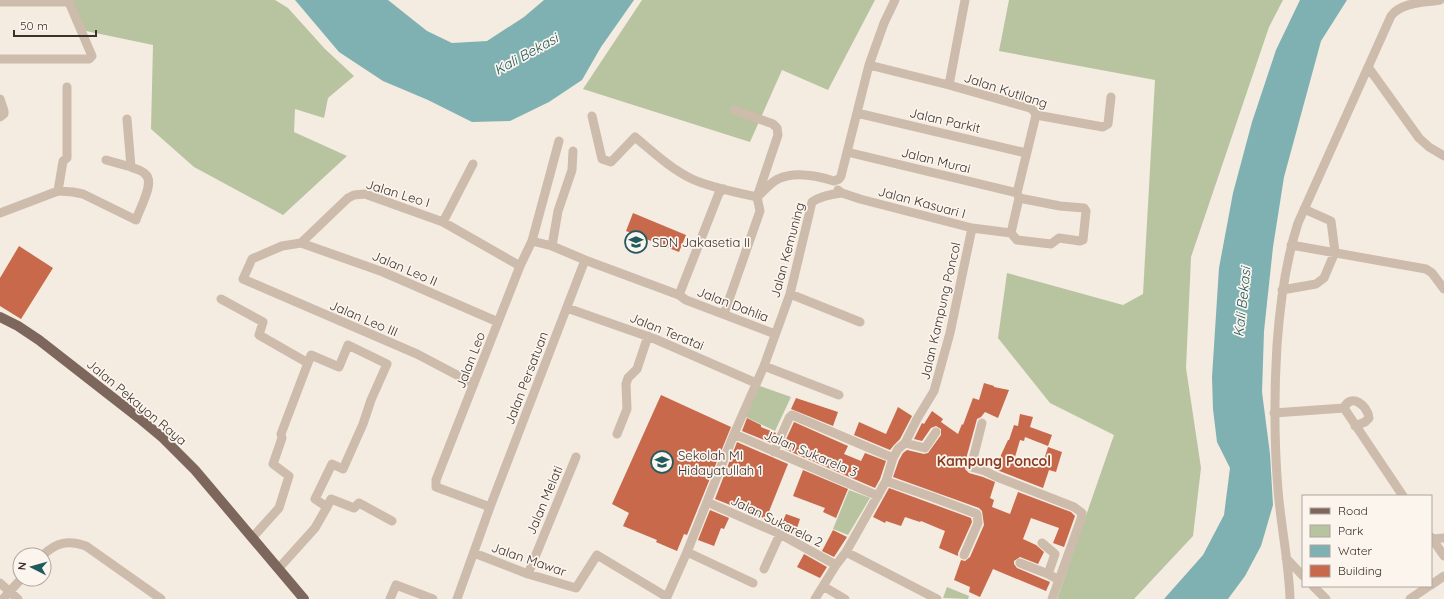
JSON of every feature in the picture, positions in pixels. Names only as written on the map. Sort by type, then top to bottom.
[{"type":"main road","name":"Jalan Pekayon Raya","points":[[0,317],[35,337],[163,438],[195,470],[304,599]]},
{"type":"street","points":[[757,197],[778,179],[796,175],[834,181],[839,179],[869,65],[884,23],[895,0]]},
{"type":"street","points":[[949,85],[965,0]]},
{"type":"street","points":[[1290,599],[1278,491],[1274,390],[1282,290],[1291,245],[1304,209],[1391,16],[1395,10],[1403,6],[1440,0]]},
{"type":"street","points":[[0,2],[69,1],[92,56],[89,59],[0,59]]},
{"type":"street","name":"Jalan Kutilang","points":[[869,65],[949,85],[1030,108],[1036,114],[1103,127],[1108,124],[1111,97]]},
{"type":"street","points":[[1368,66],[1419,138],[1429,147],[1444,156]]},
{"type":"street","points":[[58,191],[63,161],[67,158],[67,87]]},
{"type":"street","points":[[0,99],[4,111],[1,117]]},
{"type":"street","points":[[724,314],[760,211],[757,197],[778,134],[777,128],[773,124],[734,110]]},
{"type":"street","name":"Jalan Parkit","points":[[857,113],[1026,153]]},
{"type":"street","points":[[1011,233],[1026,153],[1036,114]]},
{"type":"street","points":[[592,116],[602,159],[611,162],[635,137],[673,168],[692,179],[757,197]]},
{"type":"street","points":[[127,119],[131,166]]},
{"type":"street","name":"Jalan Leo","points":[[490,507],[436,487],[436,480],[520,266],[532,241],[558,141]]},
{"type":"street","points":[[552,246],[558,211],[572,170],[573,151]]},
{"type":"street","name":"Jalan Murai","points":[[847,152],[1060,206],[1084,208],[1086,211],[1083,240],[1080,241],[1059,238],[1051,244],[1046,244],[1017,240],[1011,233]]},
{"type":"street","points":[[0,213],[58,191],[83,194],[136,220],[149,187],[150,180],[146,174],[131,166],[106,160]]},
{"type":"street","points":[[443,222],[473,164]]},
{"type":"street","points":[[834,181],[837,189],[842,193]]},
{"type":"street","name":"Jalan Dahlia","points":[[724,189],[719,193],[679,295],[686,300],[775,334]]},
{"type":"street","name":"Jalan Leo I","points":[[301,243],[348,198],[359,193],[412,209],[443,222],[520,266]]},
{"type":"street","name":"Jalan Kasuari I","points":[[842,193],[972,228],[1011,233]]},
{"type":"street","name":"Jalan Kemuning","points":[[667,598],[734,434],[764,366],[790,294],[812,202],[819,198],[842,193]]},
{"type":"street","points":[[1282,290],[1316,284],[1324,278],[1335,252],[1331,221],[1304,209]]},
{"type":"street","name":"Jalan Kampung Poncol","points":[[815,599],[846,552],[886,481],[893,458],[898,449],[905,443],[916,419],[934,391],[950,333],[972,228]]},
{"type":"street","points":[[532,241],[552,246],[679,295]]},
{"type":"street","name":"Jalan Leo III","points":[[301,243],[282,246],[252,259],[242,279],[417,354],[474,384]]},
{"type":"street","name":"Jalan Leo II","points":[[301,243],[383,272],[498,322]]},
{"type":"street","points":[[1291,245],[1426,269],[1432,273],[1444,289]]},
{"type":"street","name":"Jalan Persatuan","points":[[457,599],[490,507],[585,260]]},
{"type":"street","points":[[790,294],[860,322]]},
{"type":"street","points":[[221,299],[263,322],[259,335],[308,363]]},
{"type":"street","name":"Jalan Teratai","points":[[567,308],[648,336],[697,356],[756,383]]},
{"type":"street","points":[[617,434],[627,409],[626,384],[628,378],[637,369],[648,336]]},
{"type":"street","points":[[252,538],[279,508],[289,476],[273,464],[282,434],[311,355],[339,367],[348,345],[387,364],[343,469],[332,464],[315,499],[326,507]]},
{"type":"street","points":[[764,366],[839,395]]},
{"type":"street","points":[[1344,408],[1348,402],[1355,400],[1367,411],[1369,418],[1365,422],[1355,426]]},
{"type":"street","points":[[1274,413],[1344,408]]},
{"type":"street","points":[[1344,408],[1402,495]]},
{"type":"street","points":[[774,452],[789,418],[792,415],[893,458]]},
{"type":"street","points":[[982,423],[971,467],[985,471],[1074,507],[1082,513],[1052,599]]},
{"type":"street","points":[[905,443],[924,448],[936,432]]},
{"type":"street","name":"Jalan Sukarela 3","points":[[734,434],[878,496]]},
{"type":"street","name":"Jalan Melati","points":[[528,574],[576,457]]},
{"type":"street","points":[[886,481],[977,514],[978,522],[964,555]]},
{"type":"street","points":[[279,568],[315,528],[331,499],[354,508],[359,503],[392,521]]},
{"type":"street","name":"Jalan Sukarela 2","points":[[707,502],[780,534],[836,565]]},
{"type":"street","points":[[764,569],[780,534]]},
{"type":"street","points":[[1432,538],[1444,538]]},
{"type":"street","points":[[1432,538],[1444,556]]},
{"type":"street","points":[[52,548],[56,545],[66,542],[86,546],[161,599]]},
{"type":"street","points":[[1042,542],[1043,545],[1055,554],[1067,557]]},
{"type":"street","points":[[687,552],[753,583]]},
{"type":"street","points":[[846,552],[938,599]]},
{"type":"street","name":"Jalan Mawar","points":[[474,553],[528,574],[576,588],[596,555],[667,598]]},
{"type":"street","points":[[1048,574],[1055,554]]},
{"type":"street","points":[[1286,558],[1302,575]]},
{"type":"street","points":[[1020,564],[1048,574],[1059,580]]},
{"type":"street","points":[[1432,584],[1444,576]]},
{"type":"street","points":[[0,583],[18,599]]},
{"type":"street","points":[[390,599],[396,585],[433,599]]},
{"type":"street","points":[[823,586],[845,599]]},
{"type":"street","points":[[3,599],[14,587]]},
{"type":"street","points":[[1314,587],[1326,599]]},
{"type":"street","points":[[1410,599],[1427,587]]},
{"type":"green space","points":[[71,0],[275,0],[288,8],[325,49],[354,76],[328,98],[324,118],[295,109],[294,132],[347,156],[283,215],[194,167],[151,129],[153,45],[86,31]]},
{"type":"green space","points":[[642,0],[875,0],[828,90],[782,70],[750,142],[583,89]]},
{"type":"green space","points":[[1009,0],[1283,0],[1269,27],[1191,257],[1186,368],[1201,468],[1193,536],[1134,599],[1057,599],[1114,435],[1050,403],[998,338],[1007,273],[1123,305],[1143,294],[1155,80],[999,51]]},
{"type":"green space","points":[[757,385],[791,397],[775,431],[744,416]]},
{"type":"green space","points":[[849,490],[870,498],[848,535],[833,529]]},
{"type":"green space","points":[[947,587],[969,596],[968,599],[943,598]]},
{"type":"water","name":"Kali Bekasi","points":[[295,0],[388,0],[427,31],[452,43],[487,41],[524,17],[544,0],[634,0],[601,47],[582,80],[549,102],[510,121],[472,122],[428,100],[383,81],[339,52]]},
{"type":"water","name":"Kali Bekasi","points":[[1300,0],[1347,0],[1321,41],[1284,177],[1273,247],[1264,331],[1262,392],[1270,454],[1273,505],[1261,546],[1245,576],[1228,599],[1164,599],[1203,555],[1224,515],[1230,468],[1217,442],[1213,409],[1212,377],[1219,268],[1233,193],[1252,122],[1276,50]]},
{"type":"building","points":[[633,213],[686,235],[679,252],[626,231]]},
{"type":"building","points":[[19,246],[53,268],[21,319],[0,306],[0,278]]},
{"type":"building","points":[[984,383],[1009,390],[998,418],[985,412],[977,419],[966,459],[965,469],[969,473],[995,482],[990,498],[994,500],[992,507],[1010,514],[1018,492],[1071,512],[1075,516],[1064,547],[1053,543],[1059,528],[1031,518],[1023,539],[1036,545],[1044,552],[1038,564],[1020,557],[1014,561],[1017,568],[1050,582],[1046,591],[993,569],[980,597],[969,592],[970,587],[954,580],[961,560],[965,561],[970,557],[984,525],[982,511],[979,508],[893,477],[903,453],[907,450],[924,454],[928,453],[941,435],[941,429],[936,426],[931,428],[922,441],[914,439],[922,423],[924,424],[932,411],[943,419],[941,422],[958,434],[973,398],[979,400]]},
{"type":"building","points":[[661,395],[731,427],[687,535],[684,534],[677,551],[656,542],[657,540],[623,526],[629,513],[612,504]]},
{"type":"building","points":[[796,398],[838,412],[833,426],[791,409]]},
{"type":"building","points":[[898,407],[912,416],[900,439],[890,450],[854,435],[859,422],[886,434]]},
{"type":"building","points":[[1020,414],[1033,417],[1030,427],[1052,435],[1048,446],[1025,437],[1024,441],[1020,440],[1015,457],[1042,466],[1048,447],[1062,452],[1056,472],[1049,470],[1043,488],[997,470],[1001,455],[1009,440],[1014,425],[1018,426]]},
{"type":"building","points":[[747,418],[761,425],[761,427],[776,433],[771,443],[742,431]]},
{"type":"building","points":[[794,422],[848,446],[844,454],[861,461],[865,453],[886,461],[880,479],[875,488],[782,448]]},
{"type":"building","points":[[737,442],[788,464],[766,519],[715,499]]},
{"type":"building","points":[[803,470],[848,489],[836,518],[823,512],[825,508],[793,496]]},
{"type":"building","points":[[889,488],[971,518],[972,522],[958,556],[939,548],[945,531],[921,521],[920,522],[905,517],[901,526],[886,521],[885,523],[873,517]]},
{"type":"building","points":[[710,510],[729,518],[724,529],[721,528],[714,546],[698,540]]},
{"type":"building","points":[[786,514],[800,519],[795,534],[780,528]]},
{"type":"building","points":[[833,530],[847,537],[834,557],[822,551]]},
{"type":"building","points":[[804,554],[827,567],[820,578],[797,567]]},
{"type":"place","name":"SDN Jakasetia II","points":[[636,242]]},
{"type":"place","name":"Sekolah MI Hidayatullah 1","points":[[662,462]]},
{"type":"district","name":"Kampung Poncol","points":[[994,461]]}]
